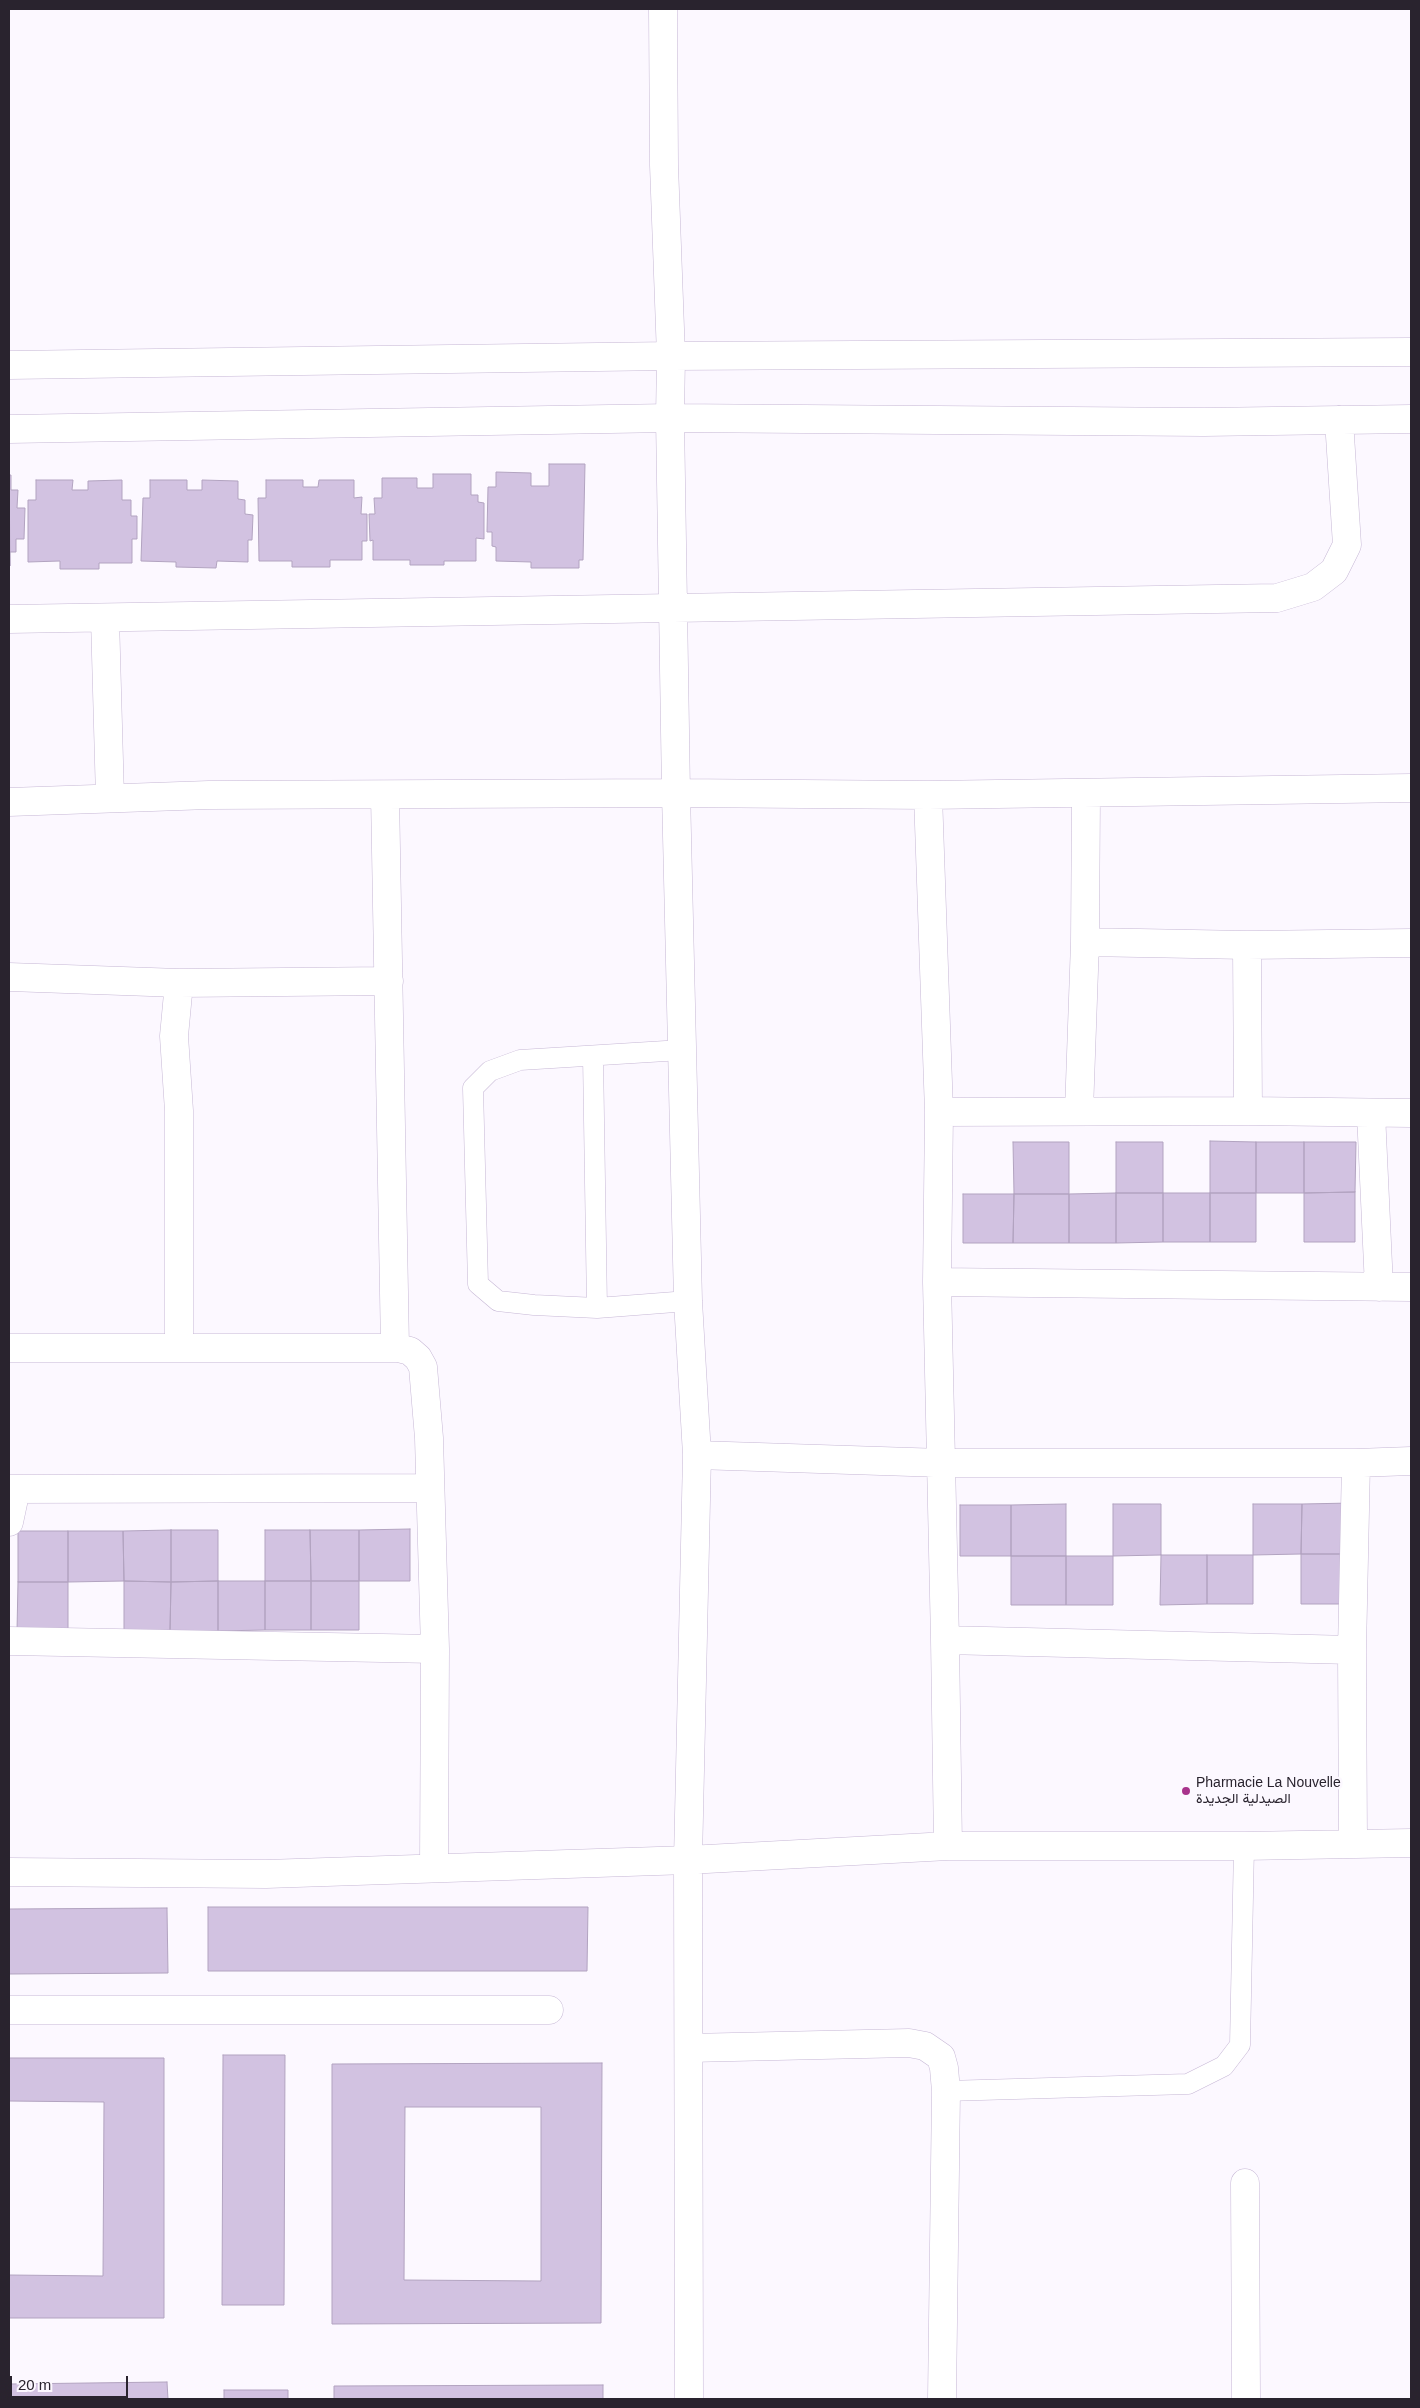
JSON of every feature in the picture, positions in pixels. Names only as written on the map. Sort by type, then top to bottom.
[{"type":"street","points":[[663,9],[664,165],[671,356],[673,608],[682,1050],[688,1302],[697,1455],[688,1860],[689,2399]]},
{"type":"street","points":[[9,365],[671,356],[1411,352]]},
{"type":"street","points":[[9,429],[670,418],[1194,422],[1411,419]]},
{"type":"street","points":[[9,620],[1277,598],[1312,587],[1334,571],[1347,545],[1339,420]]},
{"type":"street","points":[[105,618],[110,798]]},
{"type":"street","points":[[9,802],[209,795],[676,793],[928,795],[1411,788]]},
{"type":"street","points":[[1079,1110],[1085,942],[1086,794]]},
{"type":"street","points":[[386,795],[395,1348]]},
{"type":"street","points":[[928,795],[939,1112],[937,1282],[948,1846]]},
{"type":"street","points":[[1085,942],[1247,945],[1411,942]]},
{"type":"street","points":[[1247,945],[1248,1110]]},
{"type":"street","points":[[9,976],[179,983],[389,981]]},
{"type":"street","points":[[179,983],[174,1036],[179,1111],[180,1348]]},
{"type":"street","points":[[939,1112],[1248,1110],[1371,1114],[1411,1113]]},
{"type":"street","points":[[1371,1114],[1379,1287]]},
{"type":"street","points":[[937,1282],[1411,1287]]},
{"type":"street","points":[[9,1348],[395,1348],[410,1351],[423,1368],[429,1438],[435,1649],[434,1868]]},
{"type":"street","points":[[697,1455],[942,1463],[1356,1463],[1411,1461]]},
{"type":"street","points":[[1353,1844],[1352,1650],[1356,1463]]},
{"type":"street","points":[[9,1522],[12,1489],[430,1488]]},
{"type":"street","points":[[945,1640],[1352,1650]]},
{"type":"street","points":[[9,1641],[435,1649]]},
{"type":"street","points":[[9,1872],[266,1874],[688,1860],[948,1846],[1244,1846],[1411,1843]]},
{"type":"street","points":[[9,2010],[549,2010]]},
{"type":"street","points":[[689,2048],[909,2043],[925,2046],[941,2058],[946,2091],[942,2399]]},
{"type":"street","points":[[1245,2183],[1246,2399]]},
{"type":"lane","points":[[682,1050],[520,1060],[490,1071],[473,1088],[478,1284],[498,1301],[598,1308],[688,1302]]},
{"type":"lane","points":[[593,1056],[598,1308]]},
{"type":"lane","points":[[946,2091],[1188,2084],[1224,2066],[1240,2045],[1244,1846]]},
{"type":"building","points":[[549,464],[585,464],[583,560],[579,560],[579,568],[531,568],[531,562],[496,561],[496,547],[492,546],[492,532],[487,532],[488,487],[496,487],[496,472],[531,473],[531,486],[549,486]]},
{"type":"building","points":[[433,474],[471,474],[471,495],[478,495],[478,502],[484,503],[484,539],[476,538],[476,561],[444,561],[444,565],[410,565],[410,560],[373,560],[373,540],[370,541],[369,514],[375,514],[374,498],[382,498],[382,478],[417,478],[417,488],[433,488]]},
{"type":"building","points":[[9,475],[11,475],[11,490],[18,490],[17,508],[25,508],[24,539],[16,539],[16,552],[10,552],[10,566]]},
{"type":"building","points":[[36,480],[73,480],[72,490],[88,490],[88,481],[122,480],[122,500],[131,500],[131,516],[137,516],[137,539],[132,539],[132,563],[99,563],[99,569],[60,569],[60,561],[28,562],[28,500],[36,500]]},
{"type":"building","points":[[150,480],[187,480],[187,490],[202,490],[202,480],[238,481],[238,499],[245,500],[245,514],[253,515],[252,540],[248,540],[248,562],[217,561],[216,568],[176,567],[176,562],[141,561],[143,498],[150,498]]},
{"type":"building","points":[[266,480],[303,480],[303,487],[318,487],[319,480],[354,480],[354,498],[362,497],[361,514],[367,514],[367,541],[362,541],[362,560],[330,560],[330,567],[292,567],[292,561],[259,561],[258,498],[266,498]]},
{"type":"building","points":[[1210,1141],[1256,1142],[1256,1193],[1210,1193]]},
{"type":"building","points":[[1013,1142],[1069,1142],[1069,1194],[1014,1194]]},
{"type":"building","points":[[1116,1142],[1163,1142],[1163,1193],[1116,1193]]},
{"type":"building","points":[[1256,1142],[1304,1142],[1304,1193],[1256,1193]]},
{"type":"building","points":[[1304,1142],[1356,1142],[1355,1192],[1304,1193]]},
{"type":"building","points":[[1355,1192],[1355,1242],[1304,1242],[1304,1193]]},
{"type":"building","points":[[1116,1193],[1163,1193],[1163,1242],[1116,1243]]},
{"type":"building","points":[[1116,1193],[1116,1243],[1069,1243],[1069,1194]]},
{"type":"building","points":[[1163,1193],[1210,1193],[1210,1242],[1163,1242]]},
{"type":"building","points":[[1210,1193],[1256,1193],[1256,1242],[1210,1242]]},
{"type":"building","points":[[963,1194],[1014,1194],[1013,1243],[963,1243]]},
{"type":"building","points":[[1014,1194],[1069,1194],[1069,1243],[1013,1243]]},
{"type":"building","points":[[1352,1503],[1353,1554],[1301,1554],[1302,1504]]},
{"type":"building","points":[[1066,1504],[1066,1556],[1011,1556],[1011,1505]]},
{"type":"building","points":[[1113,1504],[1161,1504],[1161,1555],[1113,1556]]},
{"type":"building","points":[[1253,1504],[1302,1504],[1301,1554],[1253,1555]]},
{"type":"building","points":[[960,1505],[1011,1505],[1011,1556],[960,1556]]},
{"type":"building","points":[[410,1529],[410,1581],[359,1581],[359,1530]]},
{"type":"building","points":[[171,1530],[171,1582],[124,1581],[123,1531]]},
{"type":"building","points":[[171,1530],[218,1530],[218,1581],[171,1582]]},
{"type":"building","points":[[265,1530],[310,1530],[311,1581],[265,1581]]},
{"type":"building","points":[[310,1530],[359,1530],[359,1581],[311,1581]]},
{"type":"building","points":[[18,1531],[68,1531],[68,1582],[18,1582]]},
{"type":"building","points":[[68,1531],[123,1531],[124,1581],[68,1582]]},
{"type":"building","points":[[1301,1554],[1353,1554],[1352,1604],[1301,1604]]},
{"type":"building","points":[[1161,1555],[1207,1555],[1207,1604],[1160,1605]]},
{"type":"building","points":[[1207,1555],[1253,1555],[1253,1604],[1207,1604]]},
{"type":"building","points":[[1011,1556],[1066,1556],[1066,1605],[1011,1605]]},
{"type":"building","points":[[1066,1556],[1113,1556],[1113,1605],[1066,1605]]},
{"type":"building","points":[[124,1581],[171,1582],[170,1631],[124,1631]]},
{"type":"building","points":[[218,1581],[218,1631],[170,1631],[171,1582]]},
{"type":"building","points":[[218,1581],[265,1581],[265,1630],[218,1631]]},
{"type":"building","points":[[265,1581],[311,1581],[311,1630],[265,1630]]},
{"type":"building","points":[[311,1581],[359,1581],[359,1630],[311,1630]]},
{"type":"building","points":[[18,1582],[68,1582],[68,1631],[17,1631]]},
{"type":"building","points":[[208,1907],[588,1907],[587,1971],[208,1971]]},
{"type":"building","points":[[167,1908],[168,1973],[9,1974],[9,1909]]},
{"type":"building","points":[[223,2055],[285,2055],[284,2305],[222,2305]]},
{"type":"building","points":[[9,2058],[164,2058],[164,2318],[9,2318],[9,2275],[103,2276],[104,2102],[9,2101]]},
{"type":"building","points":[[602,2063],[601,2323],[332,2324],[332,2064]],"holes":[[[405,2107],[541,2107],[541,2281],[404,2280]]]},
{"type":"building","points":[[167,2382],[168,2399],[9,2399],[9,2384]]},
{"type":"building","points":[[603,2385],[603,2399],[334,2399],[334,2386]]},
{"type":"building","points":[[224,2390],[288,2390],[288,2399],[224,2399]]},
{"type":"place","name":"Pharmacie La Nouvelle الصيدلية الجديدة","points":[[1186,1791]]}]
